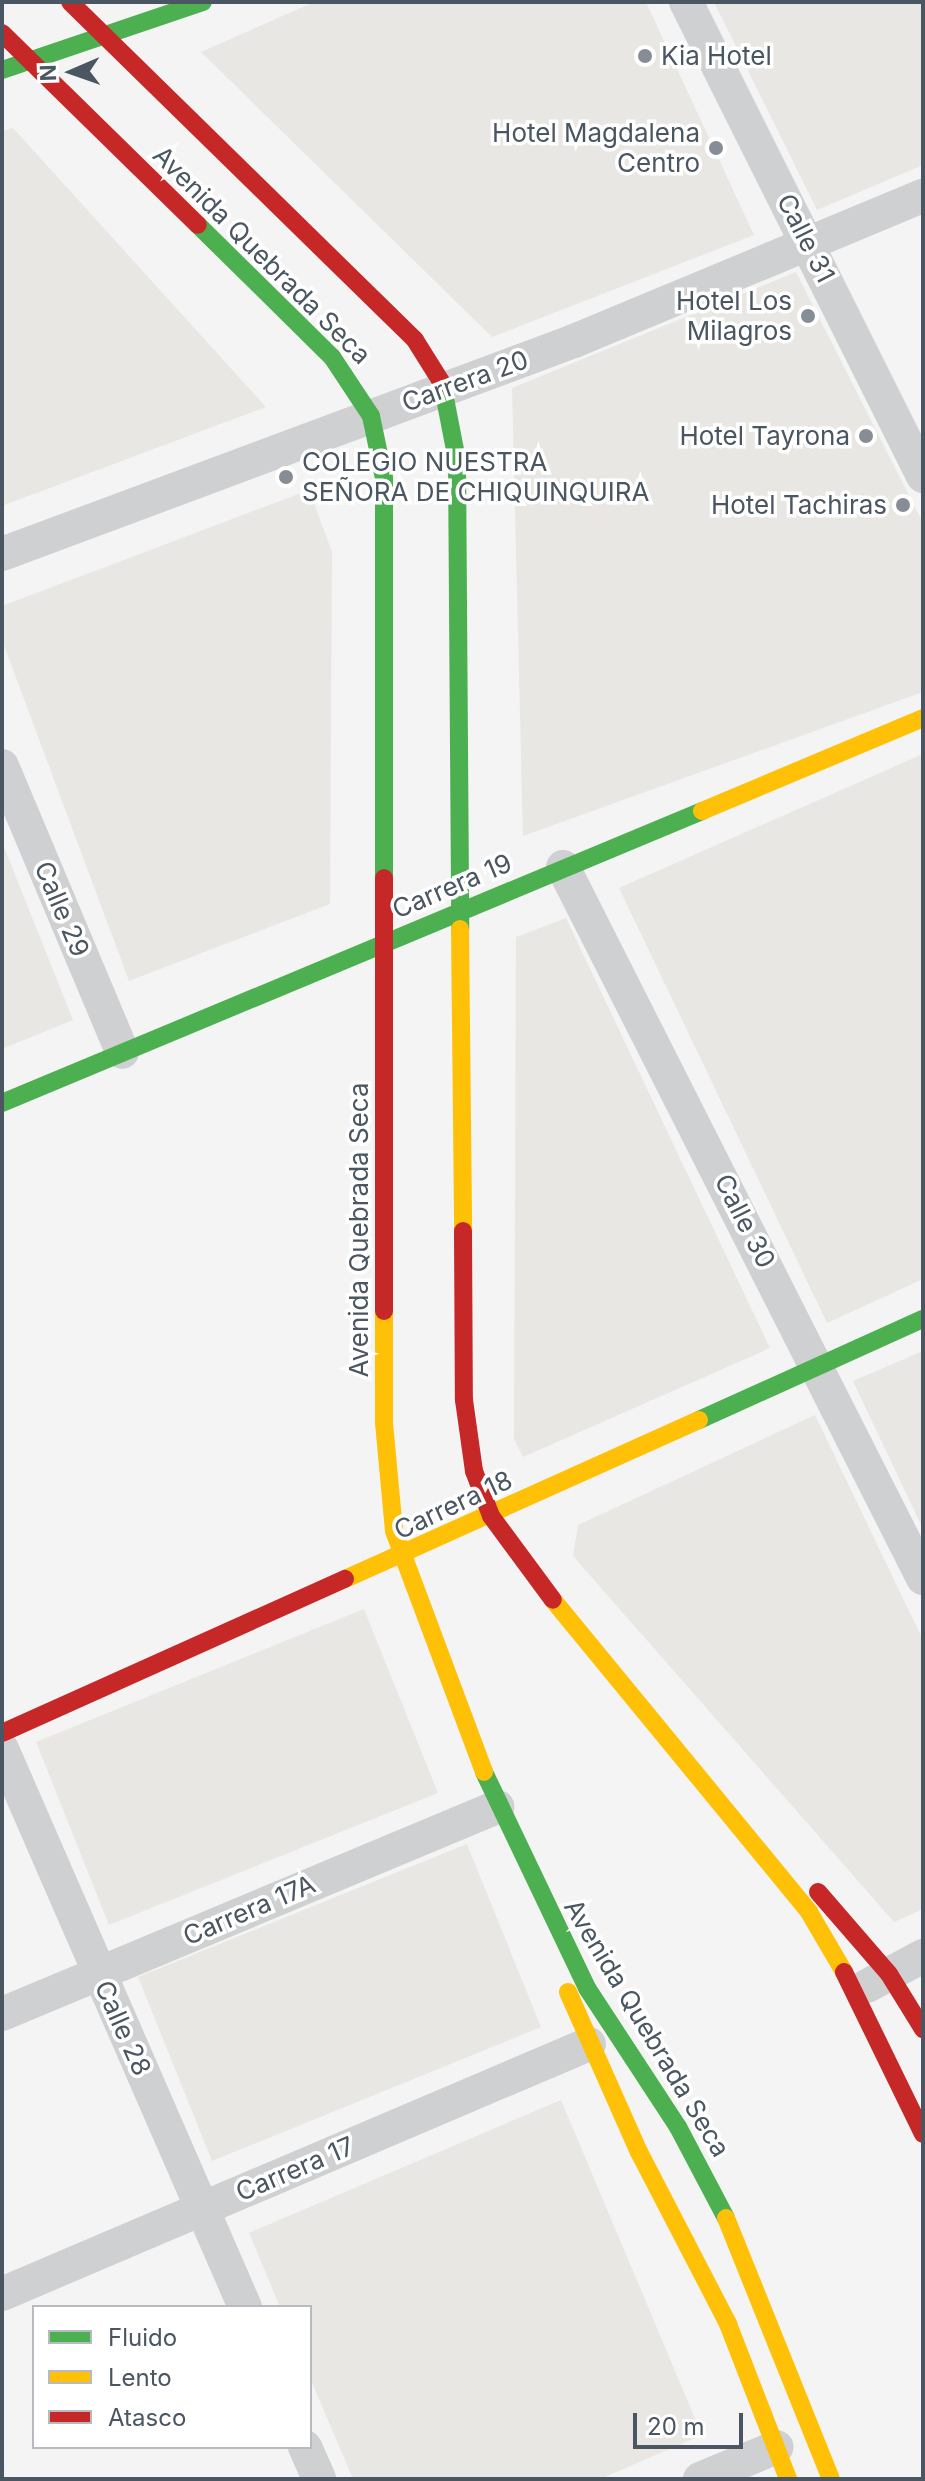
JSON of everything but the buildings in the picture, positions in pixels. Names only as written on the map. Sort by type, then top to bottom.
[{"type":"main road","name":"Avenida Quebrada Seca","points":[[70,2],[415,340],[445,387],[456,428],[457,460],[464,1400],[474,1471],[491,1516],[520,1559],[809,1912],[854,1992],[923,2134]]},
{"type":"main road","points":[[2,70],[105,37],[190,4]]},
{"type":"main road","name":"Avenida Quebrada Seca","points":[[2,33],[332,357],[371,416],[384,478],[385,1472],[401,1558],[497,1807],[587,1988],[678,2127],[743,2251],[831,2479]]},
{"type":"main road","name":"Carrera 19","points":[[2,1103],[923,718]]},
{"type":"main road","name":"Carrera 18","points":[[2,1733],[401,1558],[923,1319]]},
{"type":"main road","points":[[719,1800],[842,1915],[889,1974],[923,2029]]},
{"type":"main road","points":[[497,1807],[589,2044],[728,2324],[788,2479]]},
{"type":"street","name":"Calle 31","points":[[686,2],[923,476]]},
{"type":"street","name":"Carrera 20","points":[[2,554],[371,416],[810,245],[923,196]]},
{"type":"street","name":"Calle 29","points":[[2,766],[122,1052]]},
{"type":"street","name":"Calle 30","points":[[563,867],[820,1366],[923,1578]]},
{"type":"street","name":"Calle 28","points":[[2,1749],[244,2305]]},
{"type":"street","name":"Carrera 17A","points":[[2,2014],[497,1807]]},
{"type":"street","points":[[854,1992],[923,1956]]},
{"type":"street","name":"Carrera 17","points":[[2,2294],[589,2044]]},
{"type":"street","points":[[700,2479],[777,2447]]},
{"type":"street","points":[[306,2449],[319,2479]]},
{"type":"shaded area","points":[[314,2],[646,2],[754,235],[492,337],[201,52]]},
{"type":"shaded area","points":[[714,2],[923,2],[923,165],[817,210]]},
{"type":"shaded area","points":[[13,128],[266,407],[2,506],[2,131]]},
{"type":"shaded area","points":[[796,272],[923,523],[923,692],[523,836],[512,388]]},
{"type":"shaded area","points":[[309,490],[332,552],[330,904],[129,981],[2,640],[2,606]]},
{"type":"shaded area","points":[[923,754],[923,1279],[827,1323],[619,888]]},
{"type":"shaded area","points":[[2,842],[73,1020],[2,1049]]},
{"type":"shaded area","points":[[566,918],[770,1348],[523,1457],[514,1439],[516,937]]},
{"type":"shaded area","points":[[923,1351],[923,1529],[853,1381]]},
{"type":"shaded area","points":[[815,1415],[923,1640],[923,1909],[894,1922],[573,1556],[578,1525]]},
{"type":"shaded area","points":[[364,1609],[438,1793],[109,1925],[36,1742]]},
{"type":"shaded area","points":[[467,1844],[541,2027],[212,2161],[138,1977]]},
{"type":"shaded area","points":[[561,2100],[702,2435],[600,2479],[353,2479],[312,2383],[312,2305],[279,2305],[249,2233]]},
{"type":"traffic: fast","points":[[2,70],[203,2]]},
{"type":"traffic: fast","points":[[198,225],[332,357],[371,416],[384,478],[384,878]]},
{"type":"traffic: fast","points":[[442,383],[457,460],[460,929]]},
{"type":"traffic: fast","points":[[2,1103],[702,811]]},
{"type":"traffic: fast","points":[[699,1420],[923,1319]]},
{"type":"traffic: fast","points":[[484,1772],[587,1988],[678,2127],[726,2218]]},
{"type":"traffic: slow","points":[[702,811],[923,718]]},
{"type":"traffic: slow","points":[[460,929],[463,1231]]},
{"type":"traffic: slow","points":[[384,1311],[384,1423],[394,1531],[484,1772]]},
{"type":"traffic: slow","points":[[345,1579],[699,1420]]},
{"type":"traffic: slow","points":[[553,1600],[809,1912],[844,1972]]},
{"type":"traffic: slow","points":[[568,1992],[639,2152],[728,2324],[788,2479]]},
{"type":"traffic: slow","points":[[726,2218],[831,2479]]},
{"type":"traffic: jam","points":[[70,2],[415,340],[442,383]]},
{"type":"traffic: jam","points":[[2,33],[198,225]]},
{"type":"traffic: jam","points":[[384,878],[384,1311]]},
{"type":"traffic: jam","points":[[463,1231],[464,1400],[474,1471],[491,1516],[553,1600]]},
{"type":"traffic: jam","points":[[2,1733],[345,1579]]},
{"type":"traffic: jam","points":[[818,1892],[889,1974],[923,2029]]},
{"type":"traffic: jam","points":[[844,1972],[923,2134]]},
{"type":"place","name":"Kia Hotel","points":[[645,56]]},
{"type":"place","name":"Hotel Magdalena Centro","points":[[716,148]]},
{"type":"place","name":"Hotel Los Milagros","points":[[808,316]]},
{"type":"place","name":"Hotel Tayrona","points":[[866,436]]},
{"type":"place","name":"COLEGIO NUESTRA SEÑORA DE CHIQUINQUIRA","points":[[286,477]]},
{"type":"place","name":"Hotel Tachiras","points":[[903,505]]}]
